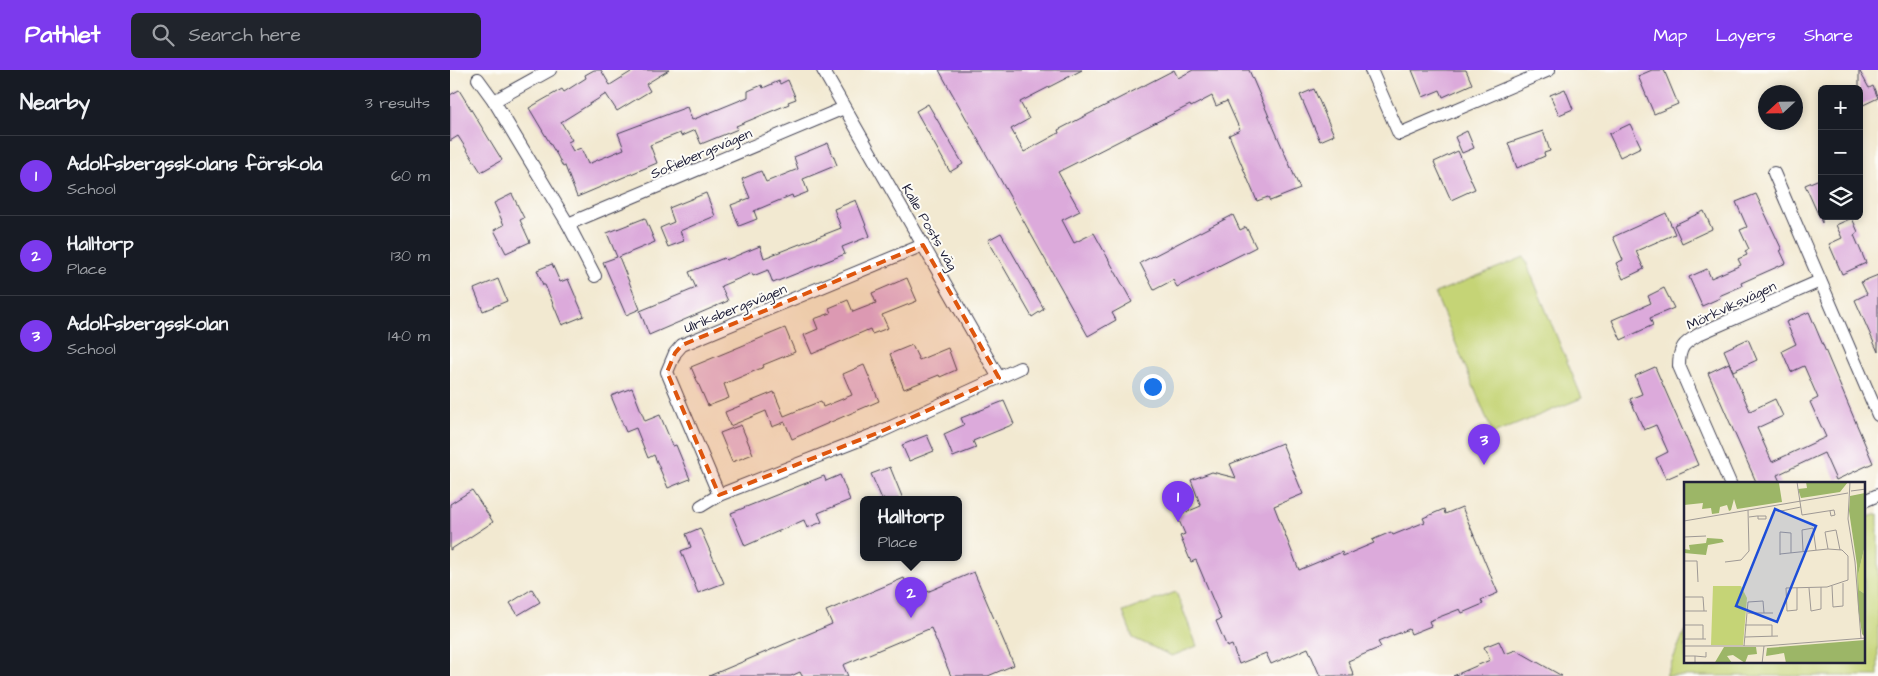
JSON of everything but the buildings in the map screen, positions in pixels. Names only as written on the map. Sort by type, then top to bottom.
[{"type":"street","points":[[494,101],[550,70]]},
{"type":"street","name":"Kalle Posts väg","points":[[823,70],[999,378]]},
{"type":"street","points":[[1371,70],[1399,134],[1549,70]]},
{"type":"street","points":[[478,79],[494,101],[568,224],[595,276]]},
{"type":"street","name":"Sofiebergsvägen","points":[[568,224],[844,108]]},
{"type":"street","points":[[1774,173],[1878,415]]},
{"type":"street","name":"Ulriksbergsvägen","points":[[719,495],[681,401],[667,372],[675,353],[682,346],[923,245]]},
{"type":"street","name":"Mörkviksvägen","points":[[1729,482],[1679,366],[1679,353],[1685,343],[1701,333],[1820,281]]},
{"type":"street","points":[[701,506],[719,495],[880,432],[1020,368]]},
{"type":"street","points":[[1866,499],[1878,495]]},
{"type":"highlighted area","points":[[923,245],[999,378],[880,432],[719,495],[667,372],[675,353],[682,345]]},
{"type":"green space","points":[[1524,257],[1582,398],[1493,434],[1435,293]]},
{"type":"green space","points":[[1878,514],[1878,676],[1666,676],[1684,632],[1684,664],[1866,664],[1866,517]]},
{"type":"green space","points":[[1176,592],[1197,646],[1172,656],[1133,638],[1123,612]]},
{"type":"place","name":"Adolfsbergsskolan","points":[[1484,465]]},
{"type":"place","name":"Adolfsbergsskolans förskola","points":[[1178,522]]},
{"type":"place","name":"Halltorp","points":[[911,618]]}]
